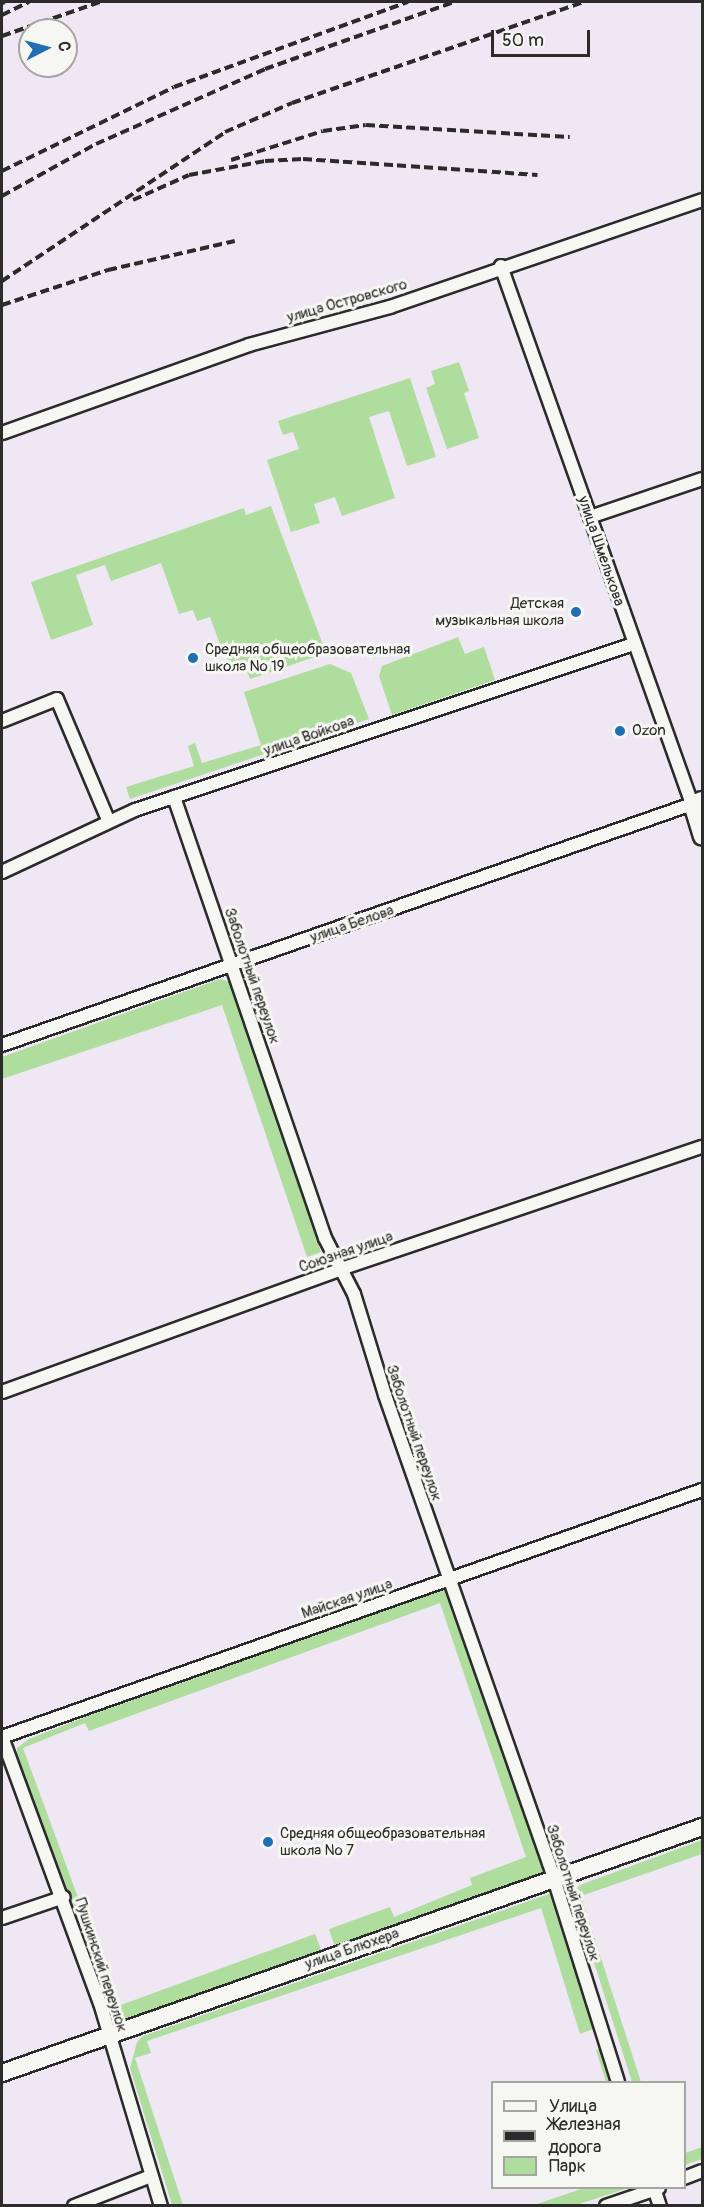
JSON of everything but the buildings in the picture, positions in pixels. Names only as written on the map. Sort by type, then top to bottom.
[{"type":"street","name":"улица Островского","points":[[2,433],[249,345],[390,307],[501,266],[702,200]]},
{"type":"street","name":"улица Шмелькова","points":[[501,266],[633,644],[697,802],[702,836]]},
{"type":"street","points":[[590,517],[702,478]]},
{"type":"street","name":"улица Войкова","points":[[2,872],[108,820],[633,644]]},
{"type":"street","points":[[2,721],[57,699],[108,820]]},
{"type":"street","name":"Заболотный переулок","points":[[174,797],[324,1238],[354,1294],[448,1579],[553,1880],[618,2081]]},
{"type":"street","name":"улица Белова","points":[[2,1045],[697,802]]},
{"type":"street","name":"Союзная улица","points":[[2,1392],[341,1269],[702,1147]]},
{"type":"street","name":"Майская улица","points":[[2,1737],[702,1490]]},
{"type":"street","name":"Пушкинский переулок","points":[[2,1737],[64,1897],[109,2035],[160,2205]]},
{"type":"street","name":"улица Блюхера","points":[[2,2073],[702,1827]]},
{"type":"street","points":[[2,1918],[64,1897]]},
{"type":"street","points":[[686,2177],[702,2171]]},
{"type":"street","points":[[74,2205],[151,2176]]},
{"type":"street","points":[[606,2205],[652,2189]]},
{"type":"street","points":[[655,2189],[660,2205]]},
{"type":"green space","points":[[459,362],[469,391],[464,393],[479,438],[447,449],[426,388],[435,384],[431,371]]},
{"type":"green space","points":[[410,378],[436,457],[407,466],[389,411],[369,417],[395,498],[342,516],[335,497],[314,504],[320,523],[291,532],[267,460],[299,449],[293,432],[283,435],[278,421]]},
{"type":"green space","points":[[271,506],[326,653],[250,679],[244,664],[229,669],[210,617],[197,621],[193,610],[179,614],[161,563],[111,581],[105,565],[76,575],[93,625],[51,640],[31,582],[244,508],[246,515]]},
{"type":"green space","points":[[458,637],[465,654],[484,647],[495,680],[392,715],[379,676],[382,666]]},
{"type":"green space","points":[[330,664],[351,673],[369,719],[130,799],[126,787],[194,766],[188,746],[195,743],[202,763],[261,745],[244,692]]},
{"type":"green space","points":[[220,979],[231,982],[321,1252],[307,1257],[222,1005],[2,1079],[2,1057]]},
{"type":"green space","points":[[447,1589],[544,1874],[335,1947],[329,1929],[390,1907],[394,1917],[472,1885],[470,1878],[526,1857],[440,1603],[89,1731],[85,1723],[23,1748],[118,2006],[315,1934],[322,1952],[123,2022],[118,2020],[17,1759],[17,1748],[29,1739],[88,1716]]},
{"type":"green space","points":[[702,1840],[702,1854],[581,1896],[641,2081],[632,2081],[572,1893],[580,1885]]},
{"type":"green space","points":[[549,1894],[553,1895],[596,2028],[580,2034],[541,1908],[147,2041],[151,2053],[135,2058],[183,2205],[172,2205],[130,2068],[137,2042],[143,2036]]},
{"type":"green space","points":[[602,2048],[614,2081],[606,2081],[596,2050]]},
{"type":"green space","points":[[702,2147],[702,2159],[686,2165],[686,2153]]},
{"type":"green space","points":[[581,2189],[625,2189],[576,2205],[534,2205]]},
{"type":"railway","points":[[2,15],[29,2]]},
{"type":"railway","points":[[2,36],[100,2]]},
{"type":"railway","points":[[2,171],[174,87],[408,2]]},
{"type":"railway","points":[[2,196],[96,144],[265,69],[454,2]]},
{"type":"railway","points":[[2,281],[225,132],[292,103],[584,2]]},
{"type":"railway","points":[[231,160],[323,131],[366,125],[570,137]]},
{"type":"railway","points":[[133,200],[189,175],[265,161],[303,159],[537,175]]},
{"type":"railway","points":[[2,305],[108,270],[235,241]]},
{"type":"place","name":"Детская музыкальная школа","points":[[576,612]]},
{"type":"place","name":"Средняя общеобразовательная школа № 19","points":[[193,658]]},
{"type":"place","name":"Ozon","points":[[620,731]]},
{"type":"place","name":"Средняя общеобразовательная школа № 7","points":[[268,1842]]}]
